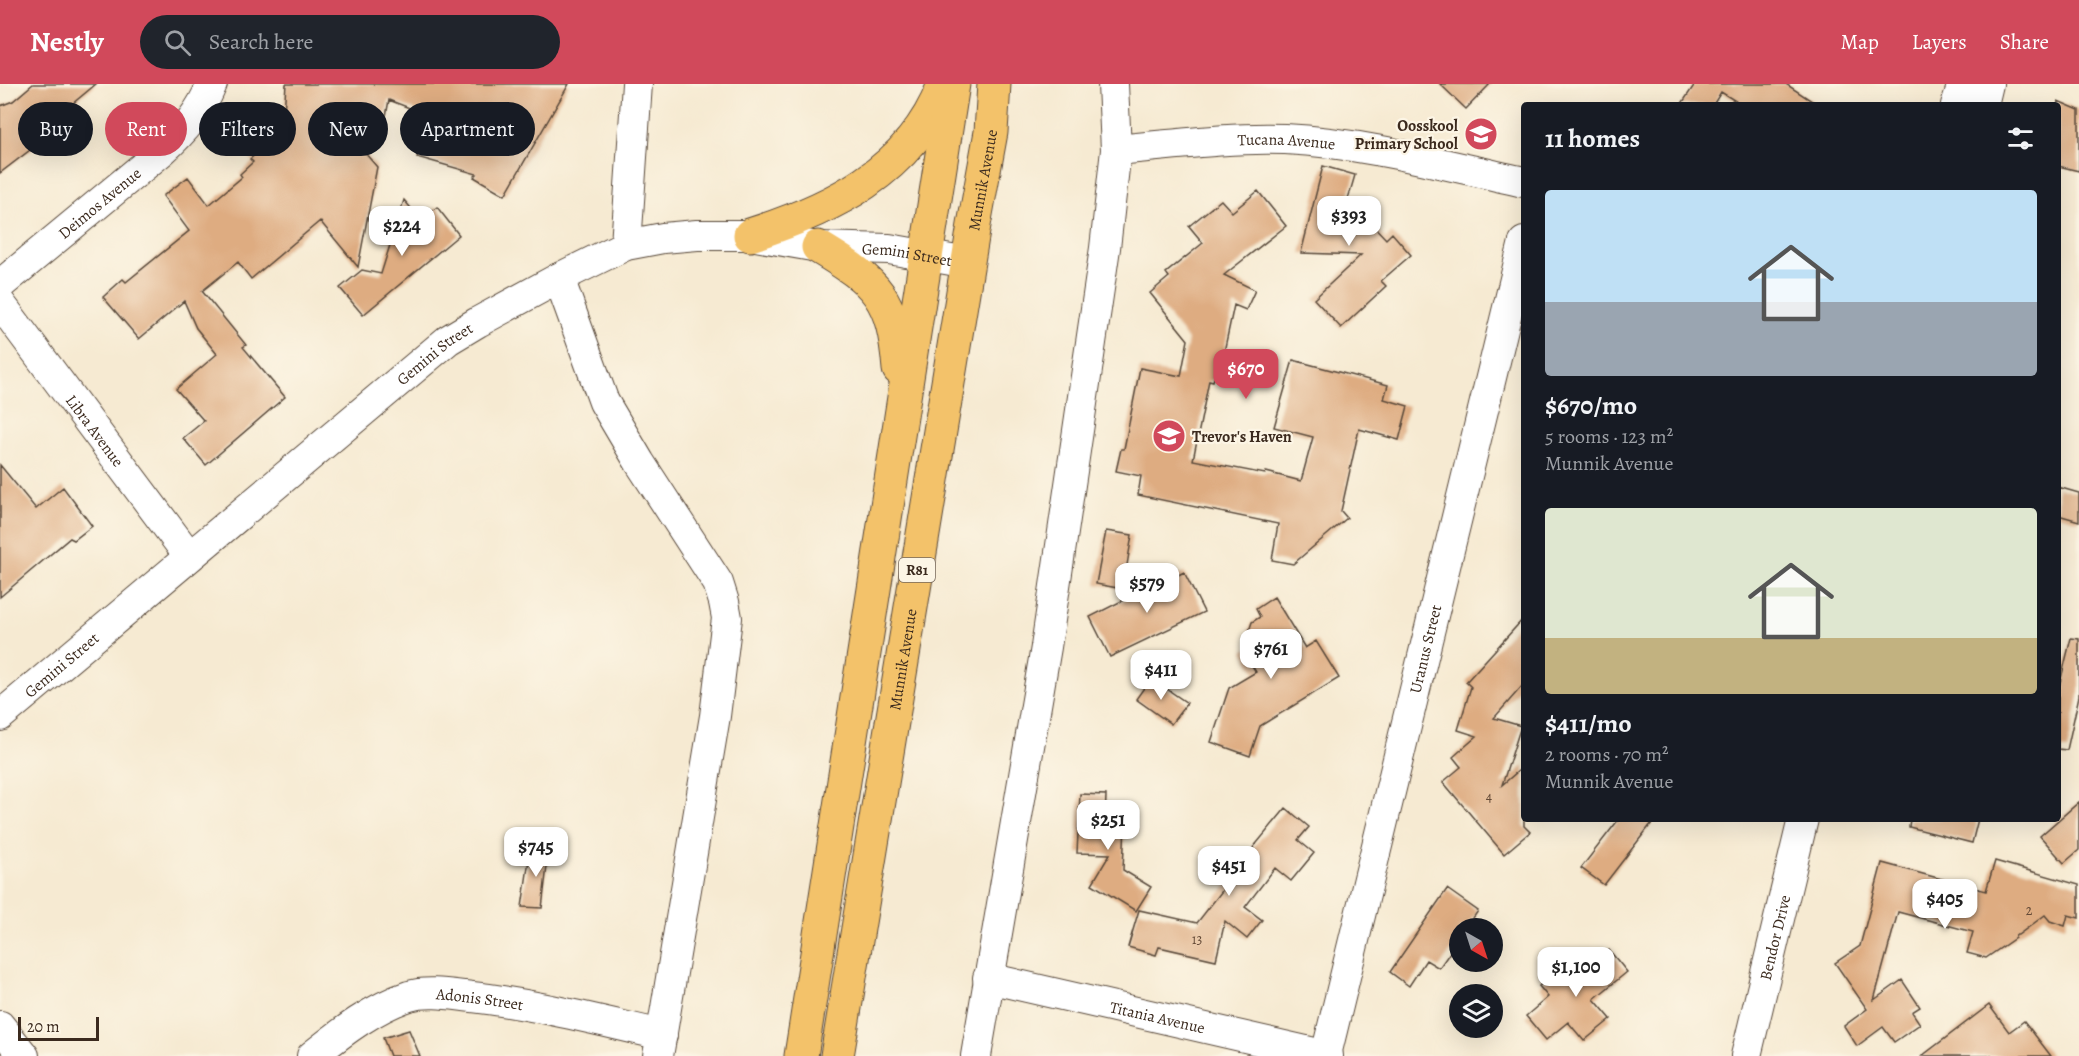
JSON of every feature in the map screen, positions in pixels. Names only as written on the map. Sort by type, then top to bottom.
[{"type":"main road","points":[[750,236],[836,202],[884,169],[926,124],[944,84]]},
{"type":"main road","name":"R81","points":[[801,1056],[953,84]]},
{"type":"main road","name":"Munnik Avenue","points":[[837,1056],[991,132],[994,84]]},
{"type":"main road","points":[[818,247],[849,266],[869,282],[882,298],[891,317],[896,343],[902,410]]},
{"type":"street","name":"Deimos Avenue","points":[[0,285],[169,145],[200,110],[212,84]]},
{"type":"street","points":[[626,246],[637,84]]},
{"type":"street","points":[[976,1056],[1046,647],[1105,248],[1116,150],[1113,84]]},
{"type":"street","points":[[1957,102],[1963,84]]},
{"type":"street","points":[[1984,102],[1988,84]]},
{"type":"street","name":"Tucana Avenue","points":[[1116,150],[1258,139],[1316,141],[1378,150],[1521,181]]},
{"type":"street","name":"Gemini Street","points":[[0,716],[448,340],[559,278],[626,246],[663,238],[697,235],[750,236],[818,247],[889,249],[968,263]]},
{"type":"street","name":"Uranus Street","points":[[1327,1056],[1521,254]]},
{"type":"street","points":[[559,278],[604,402],[717,583],[727,618],[715,716],[660,1045]]},
{"type":"street","name":"Libra Avenue","points":[[0,303],[189,556]]},
{"type":"street","name":"Bendor Drive","points":[[1746,1056],[1802,822]]},
{"type":"street","name":"Titania Avenue","points":[[988,978],[1327,1056]]},
{"type":"street","name":"Adonis Street","points":[[312,1056],[341,1033],[377,1010],[411,995],[441,993],[544,1009],[660,1045]]},
{"type":"street","points":[[0,1026],[24,1056]]},
{"type":"building","points":[[33,84],[96,84],[74,102],[18,102],[18,156],[22,156],[0,173],[0,106],[13,101]]},
{"type":"building","points":[[286,84],[569,84],[535,143],[535,102],[400,102],[400,104],[389,100],[388,105],[388,102],[308,102],[308,156],[368,156],[377,167],[358,267],[320,221],[251,279],[238,262],[202,291],[246,345],[243,347],[285,397],[206,465],[183,438],[204,421],[176,389],[217,354],[196,328],[184,301],[139,339],[103,297],[123,279],[126,282],[189,231],[163,196],[188,177],[209,205],[242,177],[240,174],[253,162],[250,159],[253,156],[296,156],[296,102],[285,102]]},
{"type":"building","points":[[1440,84],[1490,84],[1466,109]]},
{"type":"building","points":[[1695,84],[1786,84],[1813,102],[1737,102],[1721,92],[1715,102],[1683,102]]},
{"type":"building","points":[[2061,102],[2079,110],[2079,171],[2061,167]]},
{"type":"building","points":[[527,156],[505,195],[474,177],[477,174],[417,157]]},
{"type":"building","points":[[1323,166],[1355,175],[1348,199],[1386,239],[1392,233],[1411,255],[1381,281],[1386,286],[1341,328],[1314,299],[1361,255],[1301,253]]},
{"type":"building","points":[[1258,191],[1286,226],[1224,275],[1255,290],[1246,310],[1234,305],[1224,352],[1251,356],[1247,383],[1214,378],[1213,381],[1209,380],[1193,460],[1265,474],[1266,472],[1301,481],[1313,437],[1274,427],[1293,360],[1388,385],[1384,399],[1408,406],[1399,440],[1359,429],[1341,511],[1347,518],[1293,564],[1272,560],[1278,524],[1138,495],[1141,476],[1116,471],[1121,449],[1124,449],[1140,368],[1181,376],[1188,340],[1150,293],[1169,277],[1166,273],[1203,243],[1189,226],[1221,200],[1232,212]]},
{"type":"building","points":[[404,200],[421,220],[437,207],[459,235],[363,315],[340,288],[362,270],[381,274]]},
{"type":"building","points":[[0,465],[36,509],[63,487],[92,526],[74,540],[70,538],[0,597]]},
{"type":"building","points":[[2061,488],[2079,493],[2079,521],[2061,516]]},
{"type":"building","points":[[1106,531],[1132,535],[1123,589],[1096,584]]},
{"type":"building","points":[[1184,572],[1204,612],[1110,657],[1090,617],[1161,581],[1163,583]]},
{"type":"building","points":[[1274,597],[1305,648],[1316,641],[1339,678],[1260,726],[1250,756],[1211,742],[1229,688],[1256,672],[1243,651],[1257,643],[1249,631],[1252,622],[1260,617],[1256,609]]},
{"type":"building","points":[[1521,621],[1521,687],[1494,718],[1521,726],[1502,785],[1521,769],[1521,822],[1524,822],[1524,826],[1530,832],[1504,854],[1443,782],[1461,767],[1453,757],[1477,736],[1458,730],[1471,687],[1466,682]]},
{"type":"building","points":[[2071,638],[2079,639],[2079,696],[2067,750],[2061,749],[2061,679]]},
{"type":"building","points":[[1151,678],[1187,703],[1171,724],[1136,699]]},
{"type":"building","points":[[1080,794],[1106,795],[1105,821],[1125,822],[1123,870],[1151,887],[1136,911],[1092,884],[1110,854],[1077,853]]},
{"type":"building","points":[[2079,802],[2079,850],[2064,863],[2040,836],[2056,822],[2061,822],[2061,818]]},
{"type":"building","points":[[1286,808],[1309,827],[1298,840],[1314,853],[1291,881],[1275,868],[1245,907],[1262,920],[1247,939],[1225,921],[1216,960],[1159,947],[1156,955],[1128,947],[1139,910],[1197,923]]},
{"type":"building","points":[[1617,822],[1653,822],[1604,885],[1581,868]]},
{"type":"building","points":[[1910,822],[1977,822],[1972,843],[1909,827]]},
{"type":"building","points":[[531,846],[549,849],[542,908],[522,907]]},
{"type":"building","points":[[1995,861],[2079,885],[2079,918],[2068,915],[2065,926],[2050,921],[2045,915],[1986,958],[1967,953],[1973,932],[1898,912],[1874,1000],[1902,980],[1920,1007],[1912,1012],[1920,1024],[1894,1042],[1883,1027],[1857,1046],[1844,1026],[1867,1009],[1835,963],[1860,946],[1882,863],[1986,891]]},
{"type":"building","points":[[1447,889],[1478,911],[1473,918],[1449,918],[1449,954],[1439,968],[1426,960],[1409,986],[1390,972]]},
{"type":"building","points":[[1609,950],[1627,972],[1594,999],[1611,1019],[1584,1041],[1568,1022],[1546,1040],[1526,1016],[1548,997],[1539,986],[1567,962],[1578,975]]},
{"type":"building","points":[[1989,1005],[2009,1032],[2024,1021],[2051,1056],[1922,1056]]},
{"type":"building","points":[[409,1030],[420,1056],[390,1056],[383,1038]]},
{"type":"place","name":"Oosskool Primary School","points":[[1481,134]]},
{"type":"place","name":"Trevor's Haven","points":[[1169,436]]}]
